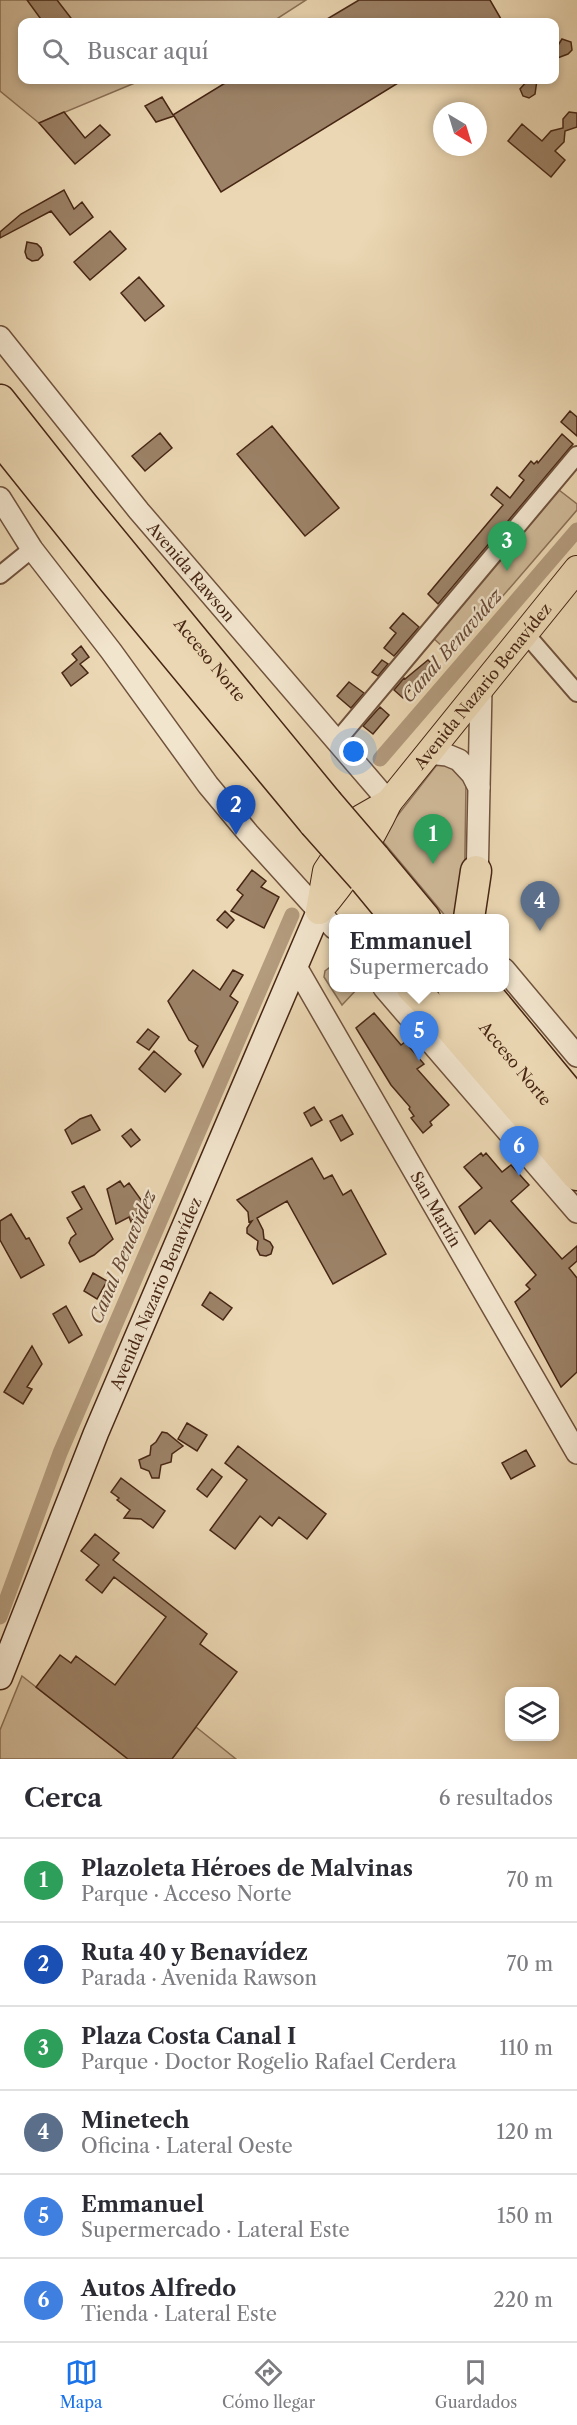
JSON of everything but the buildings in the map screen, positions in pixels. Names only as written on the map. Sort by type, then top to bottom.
[{"type":"highway","name":"Acceso Norte","points":[[0,400],[321,812]]},
{"type":"highway","name":"Acceso Norte","points":[[0,439],[104,570],[369,868],[421,914]]},
{"type":"highway","name":"Acceso Norte","points":[[369,868],[394,914]]},
{"type":"highway","points":[[470,914],[476,871]]},
{"type":"highway","points":[[417,992],[456,1033],[577,1175]]},
{"type":"highway","name":"Acceso Norte","points":[[457,992],[577,1138]]},
{"type":"highway","name":"Acceso Norte","points":[[486,992],[577,1102]]},
{"type":"highway","points":[[508,992],[577,1075]]},
{"type":"main road","name":"Avenida Nazario Benavídez","points":[[0,1677],[88,1452],[295,965],[326,920],[341,885],[375,832],[389,802],[577,569]]},
{"type":"street","name":"Avenida Rawson","points":[[0,337],[139,511],[389,802]]},
{"type":"street","points":[[337,741],[577,455]]},
{"type":"street","points":[[0,498],[32,549],[111,651],[208,785],[326,920]]},
{"type":"street","points":[[0,575],[32,549]]},
{"type":"street","points":[[525,633],[577,693]]},
{"type":"street","points":[[479,914],[476,871],[481,780],[479,728],[481,688]]},
{"type":"street","points":[[428,753],[447,755],[459,760],[472,774],[479,788]]},
{"type":"street","name":"San Martín","points":[[295,965],[577,1453]]},
{"type":"street","points":[[509,975],[577,1056]]},
{"type":"street","points":[[388,992],[577,1212]]},
{"type":"shaded area","points":[[0,0],[306,0],[278,18],[18,18],[18,84],[132,84],[39,123],[0,91]]},
{"type":"shaded area","points":[[559,490],[577,504],[577,510],[452,655],[433,638]]},
{"type":"shaded area","points":[[447,764],[466,781],[464,914],[444,914],[380,838],[436,766]]},
{"type":"shaded area","points":[[329,968],[329,985],[324,977],[325,971]]},
{"type":"shaded area","points":[[334,992],[354,992],[342,1005]]},
{"type":"shaded area","points":[[22,1676],[128,1759],[0,1759],[0,1730]]},
{"type":"shaded area","points":[[196,1727],[236,1759],[172,1759]]},
{"type":"waterway","name":"Canal Benavídez","points":[[380,759],[577,530]]},
{"type":"waterway","name":"Canal Benavídez","points":[[0,1617],[60,1453],[292,915]]},
{"type":"place","name":"Plaza Costa Canal I","points":[[507,571]]},
{"type":"place","name":"Ruta 40 y Benavídez","points":[[236,835]]},
{"type":"place","name":"Plazoleta Héroes de Malvinas","points":[[433,864]]},
{"type":"place","name":"Minetech","points":[[540,931]]},
{"type":"place","name":"Emmanuel","points":[[419,1061]]},
{"type":"place","name":"Autos Alfredo","points":[[519,1176]]}]
